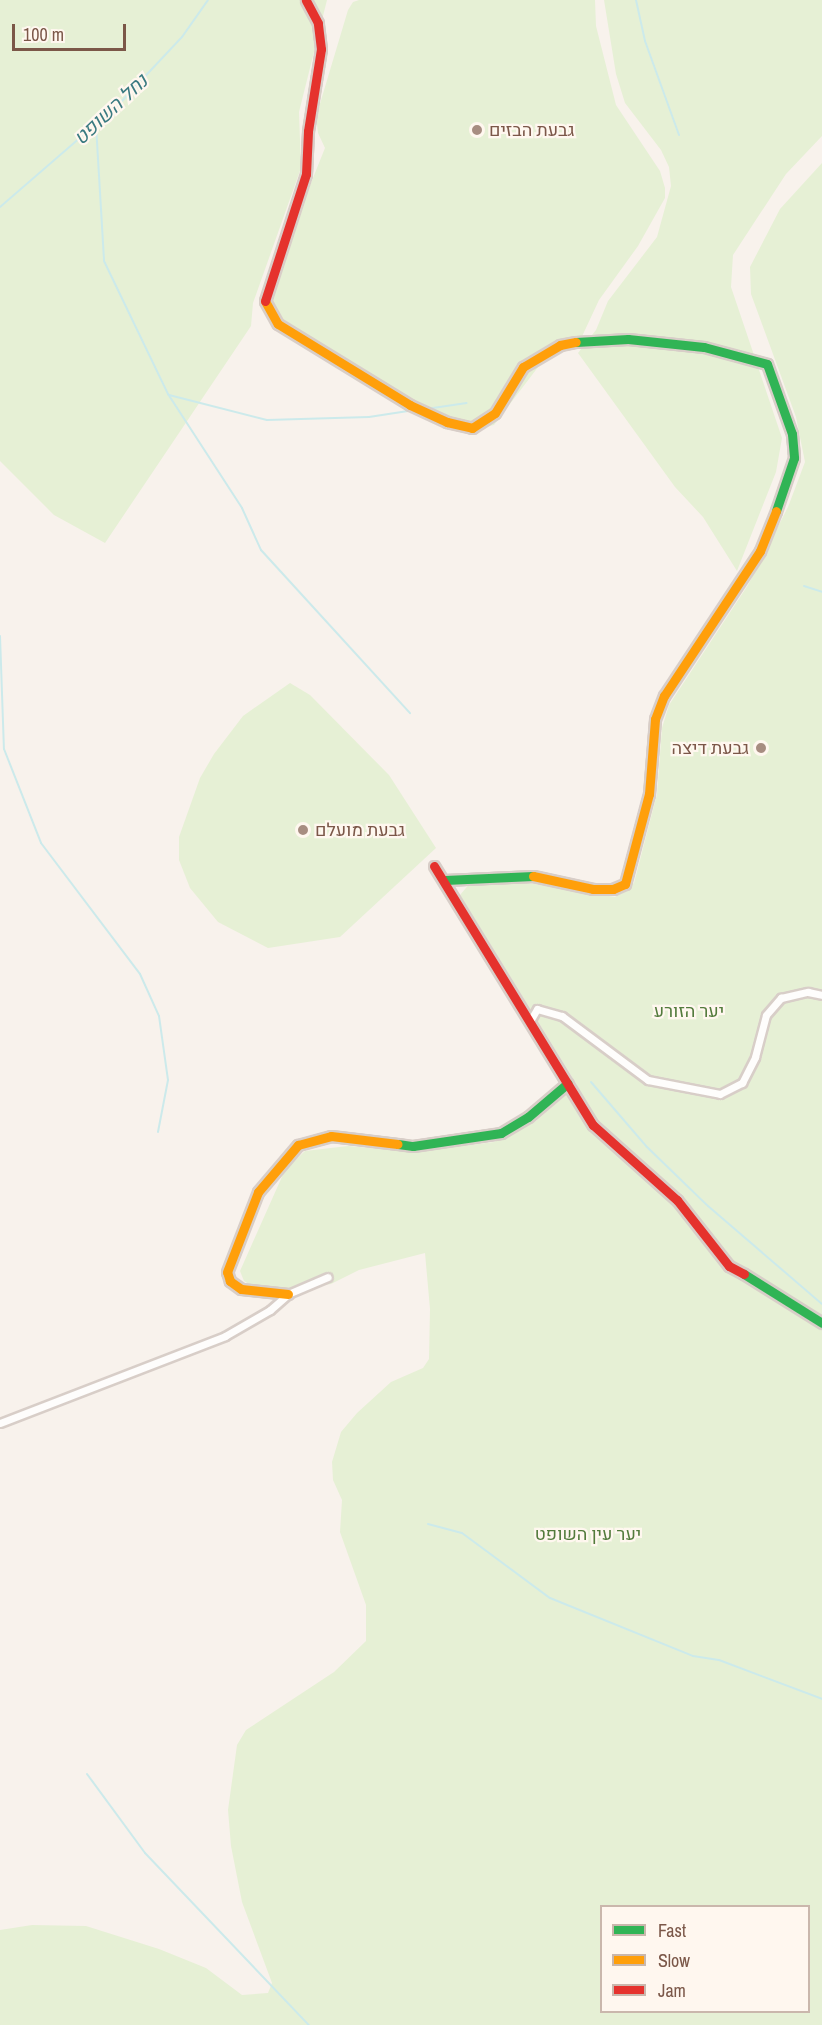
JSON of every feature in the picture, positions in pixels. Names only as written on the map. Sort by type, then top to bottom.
[{"type":"street","points":[[306,0],[318,23],[321,49],[308,131],[306,174],[265,301],[278,324],[410,405],[447,422],[472,428],[495,413],[523,367],[560,345],[588,339],[628,339],[704,347],[767,364],[792,434],[794,459],[760,551],[664,696],[655,719],[649,794],[625,884],[613,889],[593,889],[546,877],[509,875],[445,880]]},
{"type":"street","points":[[434,866],[445,880],[593,1125],[677,1200],[729,1266],[789,1299],[822,1323]]},
{"type":"street","points":[[530,1021],[537,1009],[562,1016],[648,1080],[720,1094],[742,1083],[755,1057],[766,1016],[781,998],[808,992],[822,995]]},
{"type":"street","points":[[287,1295],[241,1290],[230,1281],[227,1272],[234,1245],[258,1192],[286,1154],[298,1145],[331,1136],[413,1146],[501,1133],[528,1117],[568,1083]]},
{"type":"street","points":[[0,1423],[225,1336],[270,1310],[287,1295],[328,1277]]},
{"type":"green space","points":[[0,0],[327,0],[299,112],[301,168],[253,303],[251,326],[105,543],[54,515],[0,461]]},
{"type":"green space","points":[[359,0],[595,0],[596,26],[616,105],[660,171],[665,188],[665,198],[638,246],[599,300],[578,345],[545,358],[494,425],[469,431],[454,427],[292,330],[274,310],[269,292],[272,280],[325,148],[318,133],[316,117],[348,10],[353,2]]},
{"type":"green space","points":[[604,0],[822,0],[822,136],[786,174],[733,255],[731,287],[782,438],[776,472],[737,571],[703,517],[675,487],[578,353],[596,330],[608,301],[657,237],[671,186],[669,167],[661,150],[625,103],[616,74]]},
{"type":"green space","name":"יער עין השופט","points":[[822,163],[822,2025],[0,2025],[0,1930],[32,1925],[86,1926],[159,1949],[206,1968],[242,1995],[268,1993],[272,1983],[242,1902],[231,1846],[228,1810],[237,1745],[246,1730],[334,1672],[366,1641],[366,1605],[340,1532],[342,1500],[333,1480],[332,1462],[341,1432],[357,1413],[391,1382],[423,1368],[429,1359],[430,1309],[425,1253],[359,1270],[331,1284],[300,1289],[254,1287],[244,1281],[240,1271],[285,1170],[305,1151],[348,1146],[415,1152],[494,1142],[536,1121],[577,1085],[460,895],[471,882],[516,881],[615,897],[634,883],[657,794],[662,728],[669,705],[748,585],[788,507],[805,462],[796,417],[751,294],[750,267],[780,209]]},
{"type":"green space","points":[[290,683],[310,695],[389,775],[436,848],[340,937],[268,948],[218,922],[190,888],[179,860],[179,837],[200,778],[214,754],[243,716]]},
{"type":"waterway","name":"נחל השופט","points":[[0,207],[120,103],[182,37],[208,0]]},
{"type":"waterway","points":[[636,0],[645,41],[679,135]]},
{"type":"waterway","points":[[96,125],[104,261],[168,394],[242,508],[261,550],[410,713]]},
{"type":"waterway","points":[[169,395],[267,420],[369,417],[414,410]]},
{"type":"waterway","points":[[426,409],[467,403]]},
{"type":"waterway","points":[[804,586],[822,592]]},
{"type":"waterway","points":[[0,636],[4,749],[41,843],[140,974],[159,1016],[168,1080],[158,1132]]},
{"type":"waterway","points":[[591,1082],[646,1146],[708,1206],[822,1304]]},
{"type":"waterway","points":[[428,1524],[462,1533],[550,1598],[693,1656],[719,1660],[822,1699]]},
{"type":"waterway","points":[[87,1774],[145,1853],[309,2025]]},
{"type":"traffic: fast","points":[[576,342],[628,339],[704,347],[767,364],[792,434],[794,458],[776,511]]},
{"type":"traffic: fast","points":[[445,880],[533,876]]},
{"type":"traffic: fast","points":[[398,1144],[413,1146],[501,1133],[528,1117],[568,1083]]},
{"type":"traffic: fast","points":[[744,1274],[822,1323]]},
{"type":"traffic: slow","points":[[265,301],[278,324],[410,405],[447,422],[472,428],[495,413],[523,367],[560,345],[576,342]]},
{"type":"traffic: slow","points":[[533,876],[593,889],[613,889],[625,884],[649,794],[655,719],[664,696],[760,551],[776,511]]},
{"type":"traffic: slow","points":[[288,1294],[241,1289],[230,1281],[227,1272],[258,1192],[298,1145],[331,1136],[398,1144]]},
{"type":"traffic: jam","points":[[265,301],[306,174],[308,131],[321,49],[318,23],[306,0]]},
{"type":"traffic: jam","points":[[434,866],[593,1125],[677,1200],[729,1266],[744,1274]]},
{"type":"place","name":"גבעת הבזים","points":[[477,130]]},
{"type":"place","name":"גבעת דיצה","points":[[761,748]]},
{"type":"place","name":"גבעת מועלם","points":[[303,830]]},
{"type":"park label","name":"יער הזורע","points":[[689,1011]]}]
